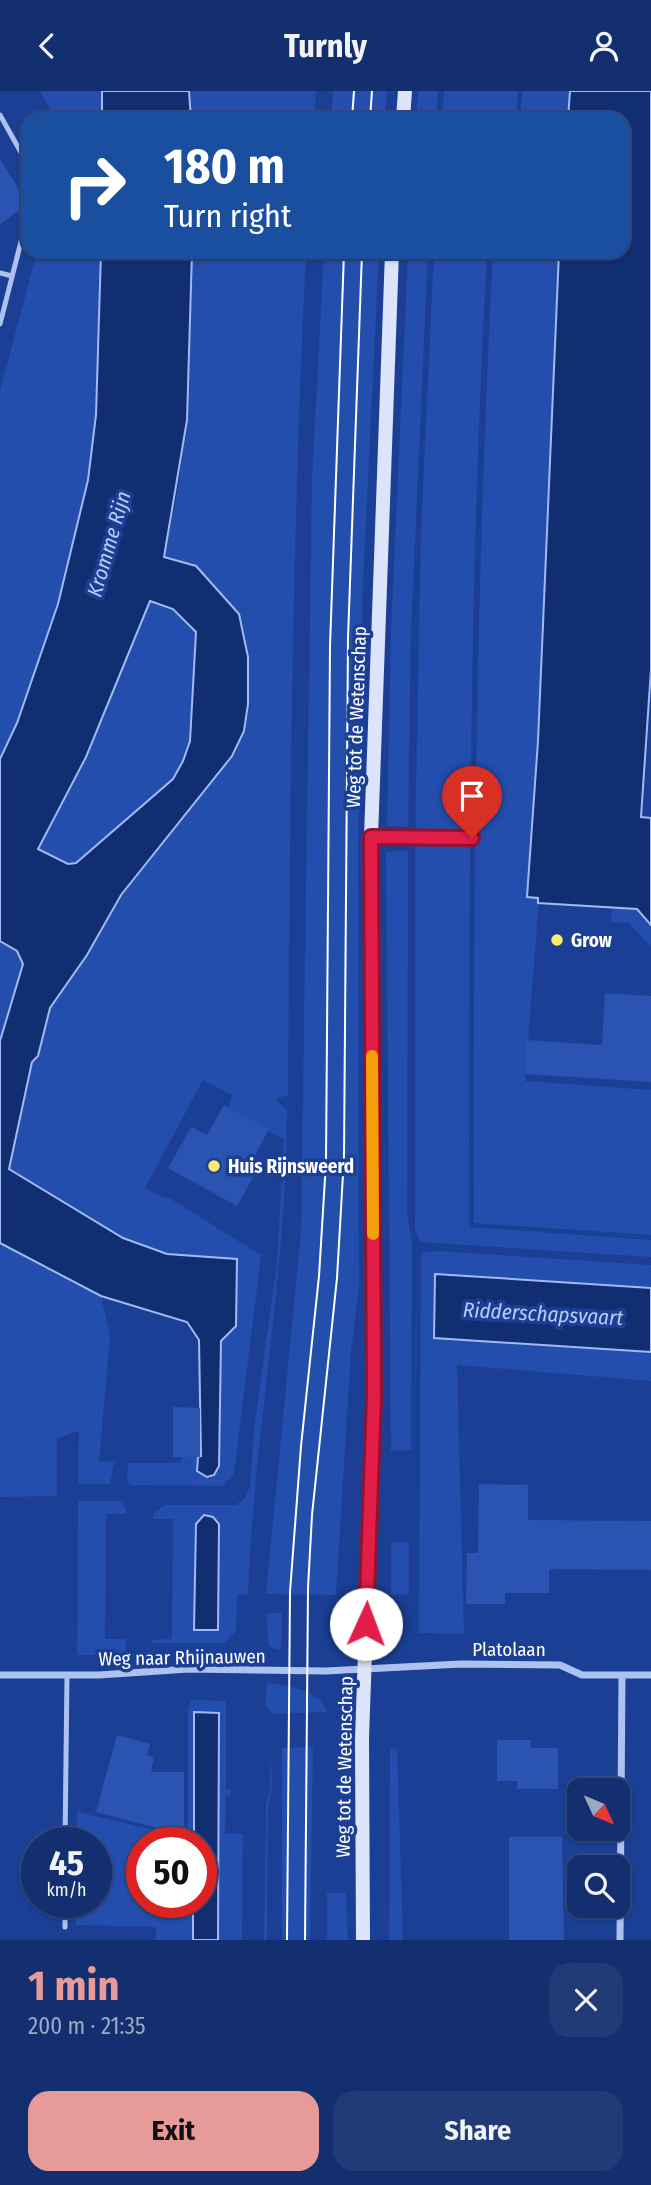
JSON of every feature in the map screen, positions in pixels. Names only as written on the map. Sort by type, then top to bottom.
[{"type":"main road","points":[[404,112],[405,91]]},
{"type":"main road","name":"Weg tot de Wetenschap","points":[[363,1940],[364,1669],[374,1397],[371,837],[392,259]]},
{"type":"street","name":"Platolaan","points":[[364,1669],[440,1664],[560,1665],[582,1675],[651,1675]]},
{"type":"street","name":"Weg naar Rhijnauwen","points":[[0,1675],[67,1676],[189,1669],[364,1669]]},
{"type":"street","points":[[620,1940],[622,1675]]},
{"type":"lane","points":[[0,115],[21,152]]},
{"type":"lane","points":[[0,324],[21,241]]},
{"type":"lane","points":[[0,274],[12,276]]},
{"type":"lane","points":[[371,837],[472,838]]},
{"type":"lane","points":[[65,1827],[67,1676]]},
{"type":"lane","points":[[65,1918],[65,1927]]},
{"type":"shaded area","points":[[40,91],[102,91],[102,112],[52,112]]},
{"type":"shaded area","points":[[189,91],[316,91],[314,112],[190,112]]},
{"type":"shaded area","points":[[333,91],[387,91],[386,112],[332,112]]},
{"type":"shaded area","points":[[418,91],[438,91],[436,112],[416,112]]},
{"type":"shaded area","points":[[444,91],[518,91],[516,112],[442,112]]},
{"type":"shaded area","points":[[522,91],[570,91],[568,112],[520,112]]},
{"type":"shaded area","points":[[35,259],[101,259],[95,424],[82,516],[54,623],[29,692],[0,759],[0,391]]},
{"type":"shaded area","points":[[192,259],[306,259],[295,568],[288,1095],[275,1099],[287,1110],[286,1171],[251,1533],[248,1594],[237,1595],[236,1631],[224,1643],[151,1643],[152,1640],[172,1639],[173,1519],[153,1519],[154,1513],[165,1505],[236,1505],[245,1498],[250,1487],[254,1428],[277,1264],[284,1140],[229,1107],[232,1095],[203,1080],[145,1188],[166,1199],[168,1197],[261,1255],[234,1474],[223,1486],[131,1485],[127,1482],[128,1463],[181,1463],[182,1457],[198,1457],[197,1471],[214,1475],[217,1472],[222,1341],[236,1326],[237,1259],[167,1254],[123,1238],[9,1169],[32,1062],[50,1008],[87,955],[121,895],[232,756],[248,704],[248,657],[239,614],[196,566],[164,558],[177,495],[187,420]],"holes":[[[204,1515],[216,1519],[219,1525],[217,1630],[194,1630],[196,1524]]]},
{"type":"shaded area","points":[[324,259],[379,259],[363,583],[358,845],[359,1287],[351,1351],[336,1595],[266,1594],[301,1232],[312,479]]},
{"type":"shaded area","points":[[408,259],[428,259],[411,631],[408,827],[387,826],[391,633]]},
{"type":"shaded area","points":[[434,259],[487,259],[473,618],[469,1227],[651,1240],[651,1257],[420,1242],[415,1228],[415,851],[421,529]]},
{"type":"shaded area","points":[[493,259],[559,259],[538,741],[527,896],[539,898],[525,1081],[651,1090],[651,1235],[474,1223],[477,737]]},
{"type":"shaded area","points":[[150,601],[173,609],[197,632],[190,741],[173,779],[76,863],[68,864],[38,849],[86,757]]},
{"type":"shaded area","points":[[408,850],[407,1215],[412,1241],[411,1450],[391,1451],[386,852]]},
{"type":"shaded area","points":[[612,907],[637,909],[651,925],[651,947],[629,923],[611,922]]},
{"type":"shaded area","points":[[0,941],[17,951],[23,964],[0,1041]]},
{"type":"shaded area","points":[[0,1243],[101,1296],[110,1337],[99,1461],[114,1462],[110,1484],[78,1484],[79,1431],[57,1438],[57,1496],[0,1497]]},
{"type":"shaded area","points":[[437,1251],[651,1265],[651,1288],[435,1274],[434,1338],[651,1352],[651,1381],[457,1365],[464,1634],[419,1633],[421,1253]]},
{"type":"shaded area","points":[[78,1501],[120,1501],[126,1508],[126,1514],[106,1514],[105,1639],[126,1639],[125,1655],[77,1655]]},
{"type":"shaded area","points":[[391,1542],[409,1542],[409,1594],[391,1595]]},
{"type":"shaded area","points":[[267,1613],[282,1613],[281,1650],[268,1644]]},
{"type":"shaded area","points":[[267,1683],[293,1687],[311,1694],[318,1698],[327,1712],[273,1714],[265,1705]]},
{"type":"shaded area","points":[[191,1700],[226,1701],[226,1789],[231,1790],[230,1796],[226,1796],[225,1834],[243,1834],[242,1940],[218,1940],[218,1713],[194,1713],[194,1827],[188,1827],[188,1711]]},
{"type":"shaded area","points":[[313,1747],[310,1940],[282,1940],[282,1748]]},
{"type":"shaded area","points":[[270,1748],[272,1785],[268,1809],[267,1940],[264,1940],[266,1805],[270,1790]]},
{"type":"shaded area","points":[[390,1748],[397,1749],[403,1940],[389,1940]]},
{"type":"shaded area","points":[[77,1812],[141,1827],[126,1827],[126,1918],[195,1918],[196,1940],[156,1940],[156,1927],[76,1925],[76,1918],[112,1918],[112,1827],[77,1827]]},
{"type":"shaded area","points":[[327,1893],[346,1893],[348,1940],[327,1940]]},
{"type":"water","points":[[102,91],[189,91],[190,112],[102,112]]},
{"type":"water","points":[[570,91],[651,91],[651,669],[641,817],[651,818],[651,925],[637,909],[538,903],[538,898],[527,897],[538,741],[559,259],[630,259],[630,112],[568,112]]},
{"type":"water","name":"Kromme Rijn","points":[[101,259],[192,259],[187,420],[164,557],[196,566],[239,614],[248,657],[248,704],[244,731],[232,756],[121,895],[87,955],[50,1008],[38,1056],[32,1062],[9,1169],[123,1238],[167,1254],[237,1259],[236,1326],[221,1341],[219,1466],[214,1475],[207,1477],[197,1471],[198,1457],[201,1456],[199,1340],[187,1322],[101,1296],[0,1243],[0,1041],[23,964],[17,951],[0,941],[0,759],[17,723],[58,604],[88,480],[96,415]],"holes":[[[150,601],[173,609],[196,632],[190,741],[173,779],[76,863],[68,864],[38,849],[86,757]]]},
{"type":"water","name":"Ridderschapsvaart","points":[[435,1274],[651,1288],[651,1352],[434,1338]]},
{"type":"water","points":[[204,1515],[213,1517],[219,1524],[218,1630],[194,1630],[196,1524]]},
{"type":"water","points":[[194,1712],[219,1713],[218,1940],[193,1940],[193,1918],[217,1918],[217,1827],[194,1827]]},
{"type":"building","points":[[0,159],[21,193],[21,209],[0,224]]},
{"type":"building","points":[[605,993],[651,996],[651,1082],[525,1074],[527,1040],[602,1045]]},
{"type":"building","name":"Huis Rijnsweerd","points":[[224,1105],[269,1129],[252,1161],[260,1165],[237,1206],[168,1168],[191,1127],[207,1135]]},
{"type":"building","points":[[173,1407],[200,1408],[200,1457],[173,1457]]},
{"type":"building","points":[[479,1484],[528,1485],[528,1520],[651,1521],[651,1570],[549,1569],[549,1593],[505,1593],[505,1604],[466,1604],[467,1553],[478,1553]]},
{"type":"building","points":[[117,1735],[150,1744],[147,1755],[154,1757],[151,1772],[184,1772],[184,1827],[153,1827],[96,1812]]},
{"type":"building","points":[[497,1740],[531,1740],[531,1748],[558,1748],[558,1789],[517,1789],[517,1781],[497,1781]]},
{"type":"building","points":[[509,1837],[562,1837],[564,1940],[509,1940]]},
{"type":"tram line","points":[[352,112],[354,91]]},
{"type":"tram line","points":[[370,112],[372,91]]},
{"type":"tram line","points":[[287,1940],[290,1592],[301,1446],[319,1276],[326,1162],[330,646],[344,259]]},
{"type":"tram line","points":[[305,1940],[308,1588],[312,1515],[337,1278],[344,1157],[348,638],[362,259]]},
{"type":"slow traffic","points":[[372,1056],[373,1234]]},
{"type":"place","name":"Grow","points":[[557,940]]},
{"type":"place","name":"Huis Rijnsweerd","points":[[214,1166]]},
{"type":"route","points":[[366,1624],[374,1397],[371,837],[472,838]]}]
